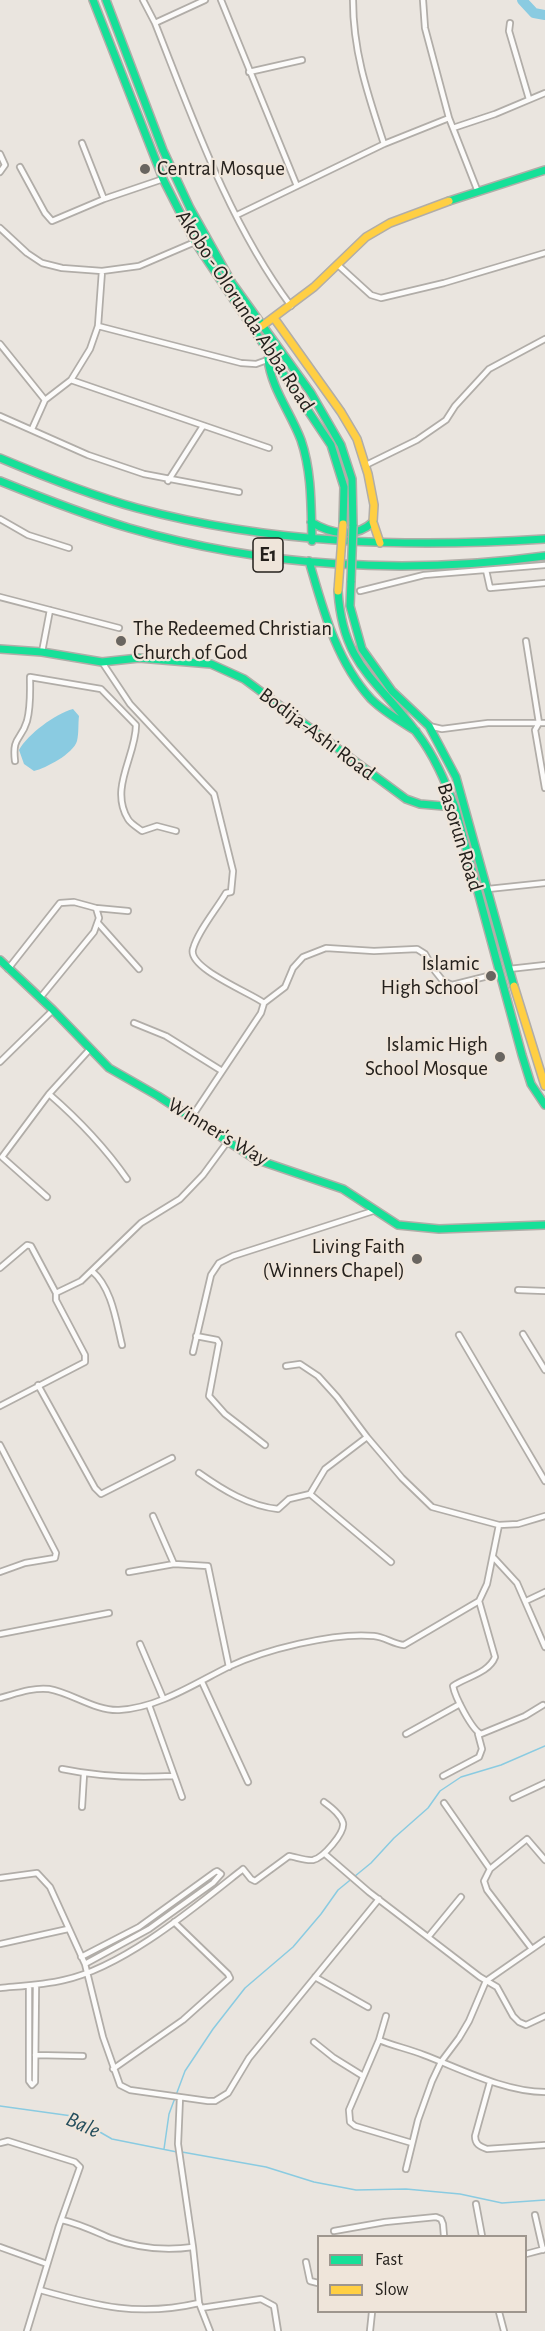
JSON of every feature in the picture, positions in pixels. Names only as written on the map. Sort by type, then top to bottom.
[{"type":"main road","name":"Akobo - Olorunda Abba Road","points":[[93,0],[163,178],[195,242],[331,445],[344,488],[338,591]]},
{"type":"main road","name":"Akobo - Olorunda Abba Road","points":[[106,0],[180,187],[205,236],[262,326],[310,393],[337,438],[348,463],[354,491],[353,526]]},
{"type":"main road","points":[[262,326],[291,306],[366,237],[390,223],[423,209],[545,170]]},
{"type":"main road","points":[[169,192],[180,187]]},
{"type":"main road","points":[[274,318],[341,412],[357,439],[374,505],[373,522],[380,543]]},
{"type":"main road","points":[[268,359],[272,378],[300,439],[306,458],[310,480],[312,541]]},
{"type":"main road","name":"E1","points":[[0,458],[54,480],[135,508],[223,527],[312,541],[460,545],[545,539]]},
{"type":"main road","name":"E1","points":[[0,481],[44,499],[130,528],[244,552],[309,561],[425,568],[493,564],[545,556]]},
{"type":"main road","points":[[311,522],[319,528],[334,533],[362,532],[373,522]]},
{"type":"main road","name":"Basorun Road","points":[[353,526],[350,606],[362,649],[392,691],[429,726],[456,777],[509,969],[544,1082]]},
{"type":"main road","points":[[309,561],[336,648],[344,662],[373,701],[394,720],[416,731]]},
{"type":"main road","name":"Basorun Road","points":[[338,591],[342,632],[351,651],[370,681],[416,731],[446,782],[455,807],[522,1055],[531,1084],[545,1105]]},
{"type":"main road","name":"Bodija-Ashi Road","points":[[0,649],[42,652],[102,662],[163,658],[211,664],[249,682],[397,794],[420,804],[455,807]]},
{"type":"main road","name":"Winner's Way","points":[[0,960],[117,1074],[158,1096],[264,1163],[343,1189],[392,1223],[413,1228],[492,1229],[545,1225]]},
{"type":"main road","points":[[522,1055],[533,1052]]},
{"type":"street","points":[[143,0],[237,215],[258,258],[291,306]]},
{"type":"street","points":[[155,23],[205,0]]},
{"type":"street","points":[[221,0],[297,186]]},
{"type":"street","points":[[353,0],[353,30],[363,77],[384,144]]},
{"type":"street","points":[[423,0],[425,28],[449,118],[478,192]]},
{"type":"street","points":[[510,23],[509,31],[529,99]]},
{"type":"street","points":[[249,72],[302,60]]},
{"type":"street","points":[[453,128],[495,114],[545,93]]},
{"type":"street","points":[[237,215],[384,144],[449,118]]},
{"type":"street","points":[[82,143],[104,199]]},
{"type":"street","points":[[0,154],[4,165],[0,172]]},
{"type":"street","points":[[20,167],[45,213],[52,221],[163,178]]},
{"type":"street","points":[[0,228],[27,253],[42,263],[62,268],[102,271],[139,266],[195,242]]},
{"type":"street","points":[[338,265],[371,295],[381,298],[444,283],[545,253]]},
{"type":"street","points":[[32,429],[45,400],[71,380],[87,356],[98,326],[102,271]]},
{"type":"street","points":[[98,326],[241,363],[256,364],[268,359],[268,349]]},
{"type":"street","points":[[365,465],[417,440],[446,420],[455,406],[489,369],[545,339]]},
{"type":"street","points":[[0,344],[45,400]]},
{"type":"street","points":[[71,380],[269,448]]},
{"type":"street","points":[[0,416],[88,455],[168,481],[239,492]]},
{"type":"street","points":[[168,481],[203,426]]},
{"type":"street","points":[[0,519],[28,535],[69,548]]},
{"type":"street","points":[[360,591],[424,575],[545,565]]},
{"type":"street","points":[[486,570],[490,588],[545,583]]},
{"type":"street","points":[[0,597],[118,628]]},
{"type":"street","points":[[42,652],[50,610]]},
{"type":"street","points":[[526,641],[538,723],[535,730],[545,788]]},
{"type":"street","points":[[102,662],[130,704],[214,794],[233,871],[231,892],[226,893],[207,923],[192,950],[192,956],[203,968],[264,1003]]},
{"type":"street","points":[[15,761],[13,745],[26,723],[31,701],[30,677],[101,689],[136,725],[136,741],[121,787],[128,819],[142,831],[157,826],[176,831]]},
{"type":"street","points":[[429,726],[442,729],[488,723],[545,723]]},
{"type":"street","points":[[488,889],[545,884]]},
{"type":"street","points":[[8,969],[60,903],[74,902],[96,908],[128,911]]},
{"type":"street","points":[[40,998],[94,932],[99,918],[96,908]]},
{"type":"street","points":[[98,923],[140,969]]},
{"type":"street","points":[[191,1118],[261,1013],[264,1003],[285,987],[293,968],[303,957],[326,948],[383,951],[417,949],[425,954],[443,981],[452,985],[500,972]]},
{"type":"street","points":[[509,969],[545,965]]},
{"type":"street","points":[[0,1062],[53,1010]]},
{"type":"street","points":[[134,1023],[176,1042],[222,1071]]},
{"type":"street","points":[[46,1197],[1,1158],[49,1094],[90,1049]]},
{"type":"street","points":[[49,1094],[80,1120],[127,1179]]},
{"type":"street","points":[[56,1293],[81,1281],[141,1223],[180,1199],[203,1175],[228,1141]]},
{"type":"street","points":[[193,1352],[209,1282],[219,1263],[233,1256],[373,1211]]},
{"type":"street","points":[[0,1268],[27,1245],[31,1246],[56,1293],[56,1300],[86,1359],[80,1366],[0,1406]]},
{"type":"street","points":[[92,1271],[97,1276],[115,1314],[122,1345]]},
{"type":"street","points":[[518,1290],[545,1291]]},
{"type":"street","points":[[523,1334],[545,1370]]},
{"type":"street","points":[[459,1335],[545,1481]]},
{"type":"street","points":[[196,1336],[219,1342],[209,1396],[225,1414],[265,1445]]},
{"type":"street","points":[[286,1366],[300,1364],[318,1376],[367,1437],[418,1495],[432,1507],[499,1525],[518,1524],[545,1516]]},
{"type":"street","points":[[38,1385],[95,1488],[101,1494],[172,1458]]},
{"type":"street","points":[[199,1473],[225,1491],[267,1508],[278,1509],[289,1499],[310,1494],[324,1469],[367,1437]]},
{"type":"street","points":[[0,1445],[56,1553],[55,1558],[25,1563],[0,1572]]},
{"type":"street","points":[[310,1494],[391,1562]]},
{"type":"street","points":[[153,1516],[174,1564]]},
{"type":"street","points":[[0,1698],[31,1690],[48,1689],[112,1709],[149,1705],[202,1682],[229,1667],[288,1648],[331,1638],[372,1635],[404,1645],[479,1601],[487,1584],[494,1558],[499,1525]]},
{"type":"street","points":[[494,1558],[517,1583],[545,1647]]},
{"type":"street","points":[[129,1572],[174,1564],[208,1566],[229,1667]]},
{"type":"street","points":[[526,1601],[545,1592]]},
{"type":"street","points":[[443,1776],[479,1757],[482,1749],[478,1734],[460,1704],[453,1686],[488,1668],[495,1657],[479,1601]]},
{"type":"street","points":[[0,1634],[109,1613]]},
{"type":"street","points":[[140,1644],[163,1698]]},
{"type":"street","points":[[202,1682],[248,1782]]},
{"type":"street","points":[[406,1734],[460,1704]]},
{"type":"street","points":[[149,1705],[182,1797]]},
{"type":"street","points":[[478,1734],[525,1716],[543,1705]]},
{"type":"street","points":[[62,1769],[84,1774],[138,1778],[173,1776]]},
{"type":"street","points":[[82,1807],[84,1774]]},
{"type":"street","points":[[513,1798],[545,1783]]},
{"type":"street","points":[[0,1988],[65,1980],[87,1973],[142,1944],[243,1869],[250,1879],[255,1881],[289,1856],[314,1860],[325,1854],[343,1828],[343,1822],[338,1814],[324,1802]]},
{"type":"street","points":[[444,1803],[490,1869]]},
{"type":"street","points":[[532,1949],[484,1886],[484,1881],[490,1869],[527,1839],[545,1860]]},
{"type":"street","points":[[325,1854],[379,1899],[496,1987],[519,2022],[526,2025],[545,2016]]},
{"type":"street","points":[[81,1957],[139,1927],[214,1872],[221,1874],[213,1883],[149,1929],[85,1964]]},
{"type":"street","points":[[0,1878],[38,1873],[50,1887],[85,1964],[113,2069],[120,2085],[130,2090],[215,2102],[222,2098],[249,2058],[379,1899]]},
{"type":"street","points":[[429,1936],[461,1897]]},
{"type":"street","points":[[113,2069],[183,2020],[230,1978],[174,1922]]},
{"type":"street","points":[[0,1944],[68,1929]]},
{"type":"street","points":[[406,2169],[418,2120],[441,2062],[469,2021],[486,1981],[545,1940]]},
{"type":"street","points":[[315,1977],[368,2007]]},
{"type":"street","points":[[29,1986],[29,2081],[32,2085],[35,2082],[36,1985]]},
{"type":"street","points":[[386,2016],[379,2040],[349,2109],[350,2122],[354,2126],[412,2143]]},
{"type":"street","points":[[379,2040],[490,2082],[534,2092],[545,2092]]},
{"type":"street","points":[[314,2042],[363,2076]]},
{"type":"street","points":[[29,2055],[83,2056]]},
{"type":"street","points":[[490,2082],[475,2136],[475,2141],[479,2146],[487,2149],[545,2145]]},
{"type":"street","points":[[177,2097],[178,2144],[200,2306],[210,2331]]},
{"type":"street","points":[[0,2143],[8,2141],[78,2163],[80,2167],[27,2331]]},
{"type":"street","points":[[476,2204],[482,2235]]},
{"type":"street","points":[[527,2253],[544,2249],[535,2215]]},
{"type":"street","points":[[334,2230],[436,2217],[441,2219],[444,2235]]},
{"type":"street","points":[[62,2220],[86,2226],[111,2238],[142,2246],[166,2250],[193,2247]]},
{"type":"street","points":[[0,2247],[47,2264]]},
{"type":"street","points":[[306,2262],[310,2281],[317,2283]]},
{"type":"street","points":[[40,2290],[97,2306],[116,2308],[155,2309],[261,2299],[274,2306],[278,2331]]},
{"type":"street","points":[[370,2331],[372,2313]]},
{"type":"street","points":[[499,2313],[504,2331]]},
{"type":"water","points":[[73,709],[79,716],[78,732],[77,741],[70,751],[52,764],[34,771],[24,764],[19,750],[23,744],[50,720]]},
{"type":"waterway","points":[[522,0],[534,13],[545,15]]},
{"type":"waterway","points":[[164,2149],[169,2114],[185,2071],[213,2029],[245,1988],[293,1947],[338,1890],[371,1863],[394,1838],[428,1808],[440,1791],[461,1777],[501,1765],[545,1746]]},
{"type":"waterway","name":"Bale","points":[[0,2106],[72,2116],[112,2139],[177,2152]]},
{"type":"waterway","points":[[182,2152],[266,2167],[314,2182],[356,2190],[406,2189],[460,2194],[502,2203],[545,2200]]},
{"type":"traffic: fast","points":[[93,0],[163,179],[195,242],[331,445],[344,487],[343,524]]},
{"type":"traffic: fast","points":[[106,0],[163,150],[190,208],[232,283],[311,393],[341,445],[352,479],[353,526]]},
{"type":"traffic: fast","points":[[449,201],[545,170]]},
{"type":"traffic: fast","points":[[268,359],[273,380],[305,452],[310,490],[312,541]]},
{"type":"traffic: fast","points":[[0,458],[119,503],[187,520],[238,529],[289,536],[391,543],[545,539]]},
{"type":"traffic: fast","points":[[0,481],[129,528],[231,552],[336,564],[388,566],[493,562],[545,556]]},
{"type":"traffic: fast","points":[[311,522],[343,533],[359,531],[373,522]]},
{"type":"traffic: fast","points":[[351,581],[353,526]]},
{"type":"traffic: fast","points":[[309,561],[332,634],[359,684],[376,704],[416,731]]},
{"type":"traffic: fast","points":[[351,581],[350,606],[362,649],[392,691],[429,726],[456,777],[514,986]]},
{"type":"traffic: fast","points":[[338,591],[341,616],[355,655],[364,670],[423,741],[439,768],[451,797],[522,1055],[531,1084],[545,1105]]},
{"type":"traffic: fast","points":[[0,649],[42,652],[102,662],[139,658],[211,664],[244,679],[406,799],[420,804],[455,807]]},
{"type":"traffic: fast","points":[[0,960],[109,1068],[158,1096],[255,1159],[343,1189],[398,1225],[439,1229],[545,1225]]},
{"type":"traffic: slow","points":[[262,326],[314,287],[366,237],[390,223],[449,201]]},
{"type":"traffic: slow","points":[[274,318],[341,412],[357,439],[368,474],[374,505],[373,522],[380,543]]},
{"type":"traffic: slow","points":[[338,591],[343,524]]},
{"type":"traffic: slow","points":[[514,986],[545,1086]]},
{"type":"place","name":"Central Mosque","points":[[145,169]]},
{"type":"place","name":"The Redeemed Christian Church of God","points":[[121,641]]},
{"type":"place","name":"Islamic High School","points":[[491,976]]},
{"type":"place","name":"Islamic High School Mosque","points":[[500,1057]]},
{"type":"place","name":"Living Faith (Winners Chapel)","points":[[417,1259]]}]
